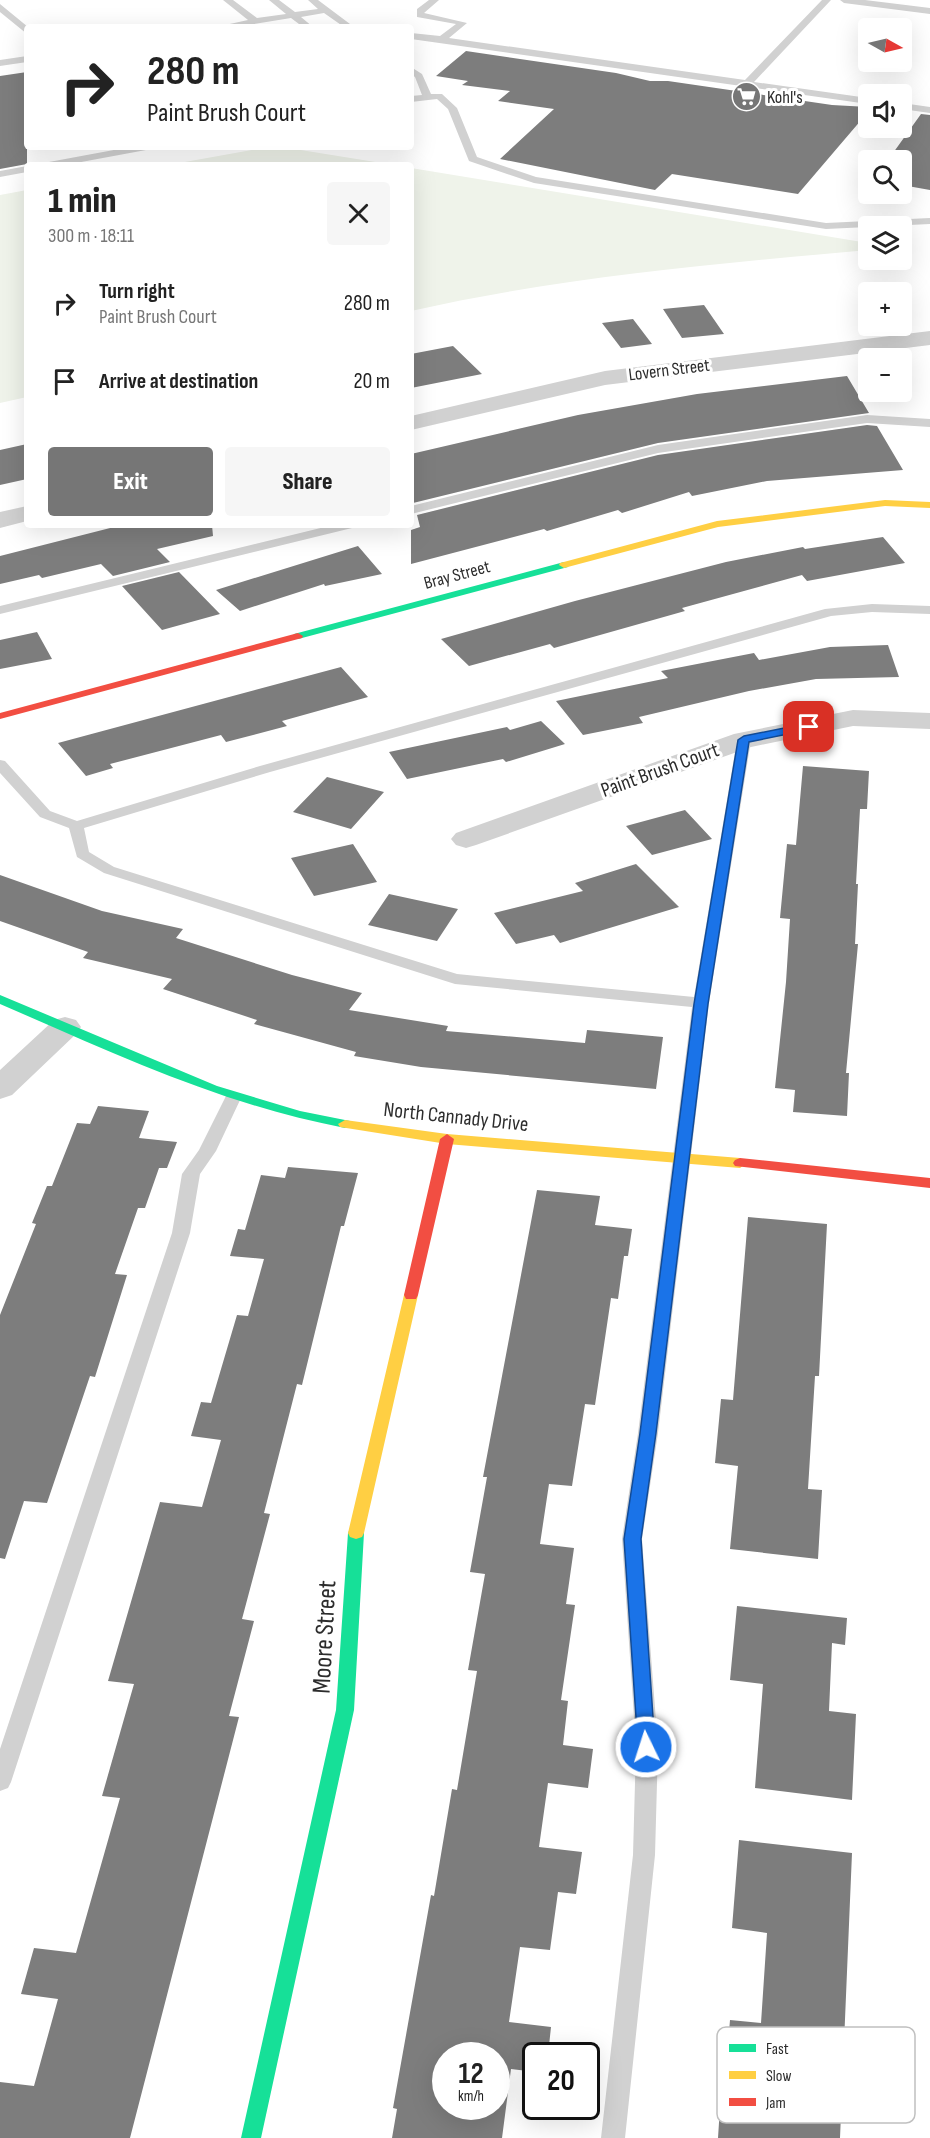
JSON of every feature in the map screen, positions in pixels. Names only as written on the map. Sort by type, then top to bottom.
[{"type":"street","name":"Lovern Street","points":[[414,422],[605,378],[930,338]]},
{"type":"street","name":"Bray Street","points":[[0,716],[717,524],[885,503],[930,505]]},
{"type":"street","points":[[0,520],[24,514]]},
{"type":"street","name":"Paint Brush Court","points":[[466,839],[744,740],[853,718],[930,721]]},
{"type":"street","name":"North Cannady Drive","points":[[0,999],[233,1098],[305,1118],[447,1139],[683,1157],[930,1183]]},
{"type":"street","points":[[0,1088],[65,1027]]},
{"type":"street","name":"Moore Street","points":[[251,2138],[345,1710],[354,1542],[447,1139]]},
{"type":"lane","points":[[227,0],[255,21]]},
{"type":"lane","points":[[273,0],[305,24]]},
{"type":"lane","points":[[312,0],[346,24]]},
{"type":"lane","points":[[435,0],[420,11],[420,15],[463,23],[442,39]]},
{"type":"lane","points":[[749,82],[827,0]]},
{"type":"lane","points":[[844,0],[930,11]]},
{"type":"lane","points":[[0,7],[24,28]]},
{"type":"lane","points":[[238,24],[326,10]]},
{"type":"lane","points":[[414,36],[749,82],[858,99]]},
{"type":"lane","points":[[0,63],[24,59]]},
{"type":"lane","points":[[414,72],[419,76],[427,96]]},
{"type":"lane","points":[[414,93],[427,96]]},
{"type":"lane","points":[[414,98],[439,96],[452,108],[473,159],[534,180],[826,226],[930,221]]},
{"type":"lane","points":[[912,107],[930,110]]},
{"type":"lane","points":[[65,162],[130,150]]},
{"type":"lane","points":[[0,174],[24,170]]},
{"type":"lane","points":[[414,509],[658,449],[867,419],[930,423]]},
{"type":"lane","points":[[0,610],[336,528]]},
{"type":"lane","points":[[0,764],[45,814],[76,826],[265,769],[830,612],[872,608],[930,610]]},
{"type":"lane","points":[[614,2138],[644,1855],[646,1747],[632,1539],[701,1004],[744,740]]},
{"type":"lane","points":[[76,826],[82,854],[109,870],[455,979],[701,1004]]},
{"type":"lane","points":[[0,1782],[180,1233],[191,1174],[207,1151],[233,1098]]},
{"type":"shaded area","points":[[252,150],[301,150],[375,162],[185,162]]},
{"type":"shaded area","points":[[414,168],[858,241],[858,251],[696,266],[524,289],[414,310]]},
{"type":"shaded area","points":[[24,191],[24,398],[0,403],[0,195]]},
{"type":"building","points":[[466,51],[616,73],[650,81],[668,81],[832,105],[858,106],[858,124],[798,194],[672,174],[655,190],[500,159],[554,109],[498,101],[510,91],[462,85],[468,81],[436,76]]},
{"type":"building","points":[[24,72],[24,150],[27,150],[27,162],[0,169],[0,76]]},
{"type":"building","points":[[921,114],[930,115],[930,190],[912,187],[912,150],[895,150],[904,138],[912,138],[912,127]]},
{"type":"building","points":[[704,305],[724,334],[682,338],[663,309]]},
{"type":"building","points":[[633,319],[652,344],[621,348],[602,323]]},
{"type":"building","points":[[453,346],[482,374],[414,387],[414,353]]},
{"type":"building","points":[[847,376],[858,394],[858,402],[862,402],[869,413],[658,443],[414,503],[414,453],[578,415],[697,394]]},
{"type":"building","points":[[867,425],[877,426],[903,470],[767,481],[692,496],[689,492],[622,513],[618,510],[547,531],[544,529],[411,564],[411,530],[420,527],[417,515],[658,455]]},
{"type":"building","points":[[24,445],[24,480],[0,485],[0,450]]},
{"type":"building","points":[[110,528],[212,528],[213,536],[157,549],[170,562],[113,576],[101,564],[42,578],[39,575],[0,584],[0,556]]},
{"type":"building","points":[[883,537],[905,563],[807,581],[802,575],[682,608],[685,611],[554,648],[550,644],[469,666],[441,639],[726,562],[803,547],[805,549]]},
{"type":"building","points":[[358,546],[382,574],[325,586],[324,584],[240,611],[216,590]]},
{"type":"building","points":[[179,572],[220,614],[162,630],[122,586]]},
{"type":"building","points":[[37,632],[52,659],[0,669],[0,640]]},
{"type":"building","points":[[888,645],[899,677],[816,679],[749,691],[639,717],[643,723],[583,735],[556,701],[668,678],[661,671],[754,653],[759,660],[830,647]]},
{"type":"building","points":[[341,667],[368,697],[282,721],[287,726],[226,742],[221,735],[110,764],[113,768],[86,776],[58,743]]},
{"type":"building","points":[[541,721],[565,744],[506,762],[503,759],[407,779],[389,752],[507,727],[510,730]]},
{"type":"building","points":[[803,766],[869,771],[867,809],[860,809],[855,944],[858,944],[846,1073],[849,1073],[847,1116],[793,1112],[795,1090],[775,1088],[790,919],[780,918],[787,844],[796,845]]},
{"type":"building","points":[[327,777],[384,792],[351,829],[293,812]]},
{"type":"building","points":[[685,810],[712,839],[652,855],[626,826]]},
{"type":"building","points":[[353,844],[377,882],[314,896],[291,858]]},
{"type":"building","points":[[636,864],[679,907],[560,943],[554,935],[516,944],[494,913],[583,891],[575,883]]},
{"type":"building","points":[[0,875],[102,911],[183,929],[176,938],[292,975],[362,993],[349,1010],[448,1026],[446,1031],[585,1043],[587,1030],[663,1037],[656,1089],[421,1067],[354,1056],[356,1052],[254,1024],[257,1020],[163,989],[172,979],[83,958],[88,952],[0,921]]},
{"type":"building","points":[[389,894],[458,909],[437,941],[368,925]]},
{"type":"building","points":[[98,1106],[149,1111],[139,1138],[177,1142],[167,1168],[159,1168],[145,1208],[138,1208],[115,1274],[127,1275],[95,1377],[90,1376],[47,1503],[24,1501],[5,1559],[0,1558],[0,1315],[36,1224],[32,1223],[47,1186],[52,1186],[77,1123],[90,1124]]},
{"type":"building","points":[[288,1167],[358,1173],[344,1226],[341,1226],[302,1385],[297,1384],[264,1513],[270,1514],[242,1619],[254,1621],[229,1716],[239,1717],[130,2138],[0,2138],[0,2082],[34,2086],[58,1999],[21,1994],[34,1948],[76,1953],[120,1798],[102,1796],[134,1684],[108,1681],[160,1502],[202,1507],[221,1440],[191,1436],[201,1402],[211,1403],[237,1315],[248,1316],[264,1259],[230,1256],[238,1229],[245,1230],[261,1175],[285,1178]]},
{"type":"building","points":[[537,1190],[600,1196],[595,1225],[632,1229],[628,1256],[624,1256],[618,1299],[611,1298],[595,1405],[585,1404],[572,1486],[549,1484],[540,1544],[574,1548],[566,1604],[575,1605],[561,1700],[568,1701],[563,1745],[593,1749],[588,1788],[548,1783],[539,1847],[582,1852],[576,1894],[558,1892],[550,1950],[520,1947],[509,2022],[551,2027],[549,2042],[522,2042],[522,2070],[511,2069],[510,2077],[510,2042],[432,2042],[432,2120],[504,2120],[502,2138],[392,2138],[397,2109],[393,2108],[431,1895],[434,1896],[452,1789],[457,1790],[477,1671],[468,1670],[485,1574],[470,1572],[487,1477],[483,1477]]},
{"type":"building","points":[[748,1217],[827,1224],[819,1376],[815,1376],[808,1489],[822,1490],[818,1559],[730,1549],[738,1466],[715,1463],[721,1399],[733,1400]]},
{"type":"building","points":[[737,1606],[847,1618],[845,1645],[832,1643],[829,1711],[856,1714],[852,1800],[755,1788],[763,1684],[730,1680]]},
{"type":"building","points":[[739,1840],[852,1853],[845,2027],[729,2027],[730,2020],[761,2023],[767,1933],[732,1928]]},
{"type":"building","points":[[719,2123],[841,2123],[840,2138],[718,2138]]},
{"type":"traffic: fast","points":[[298,636],[564,565]]},
{"type":"traffic: fast","points":[[0,999],[212,1089],[300,1115],[345,1124]]},
{"type":"traffic: fast","points":[[251,2138],[345,1710],[356,1533]]},
{"type":"traffic: slow","points":[[564,565],[717,524],[885,503],[930,505]]},
{"type":"traffic: slow","points":[[345,1124],[447,1139],[740,1163]]},
{"type":"traffic: slow","points":[[356,1533],[411,1295]]},
{"type":"traffic: jam","points":[[0,716],[298,636]]},
{"type":"traffic: jam","points":[[411,1295],[447,1139]]},
{"type":"traffic: jam","points":[[740,1163],[930,1183]]},
{"type":"place","name":"Kohl's","points":[[746,97]]},
{"type":"route","points":[[646,1747],[632,1539],[648,1433],[701,1004],[744,740],[809,727]]}]
